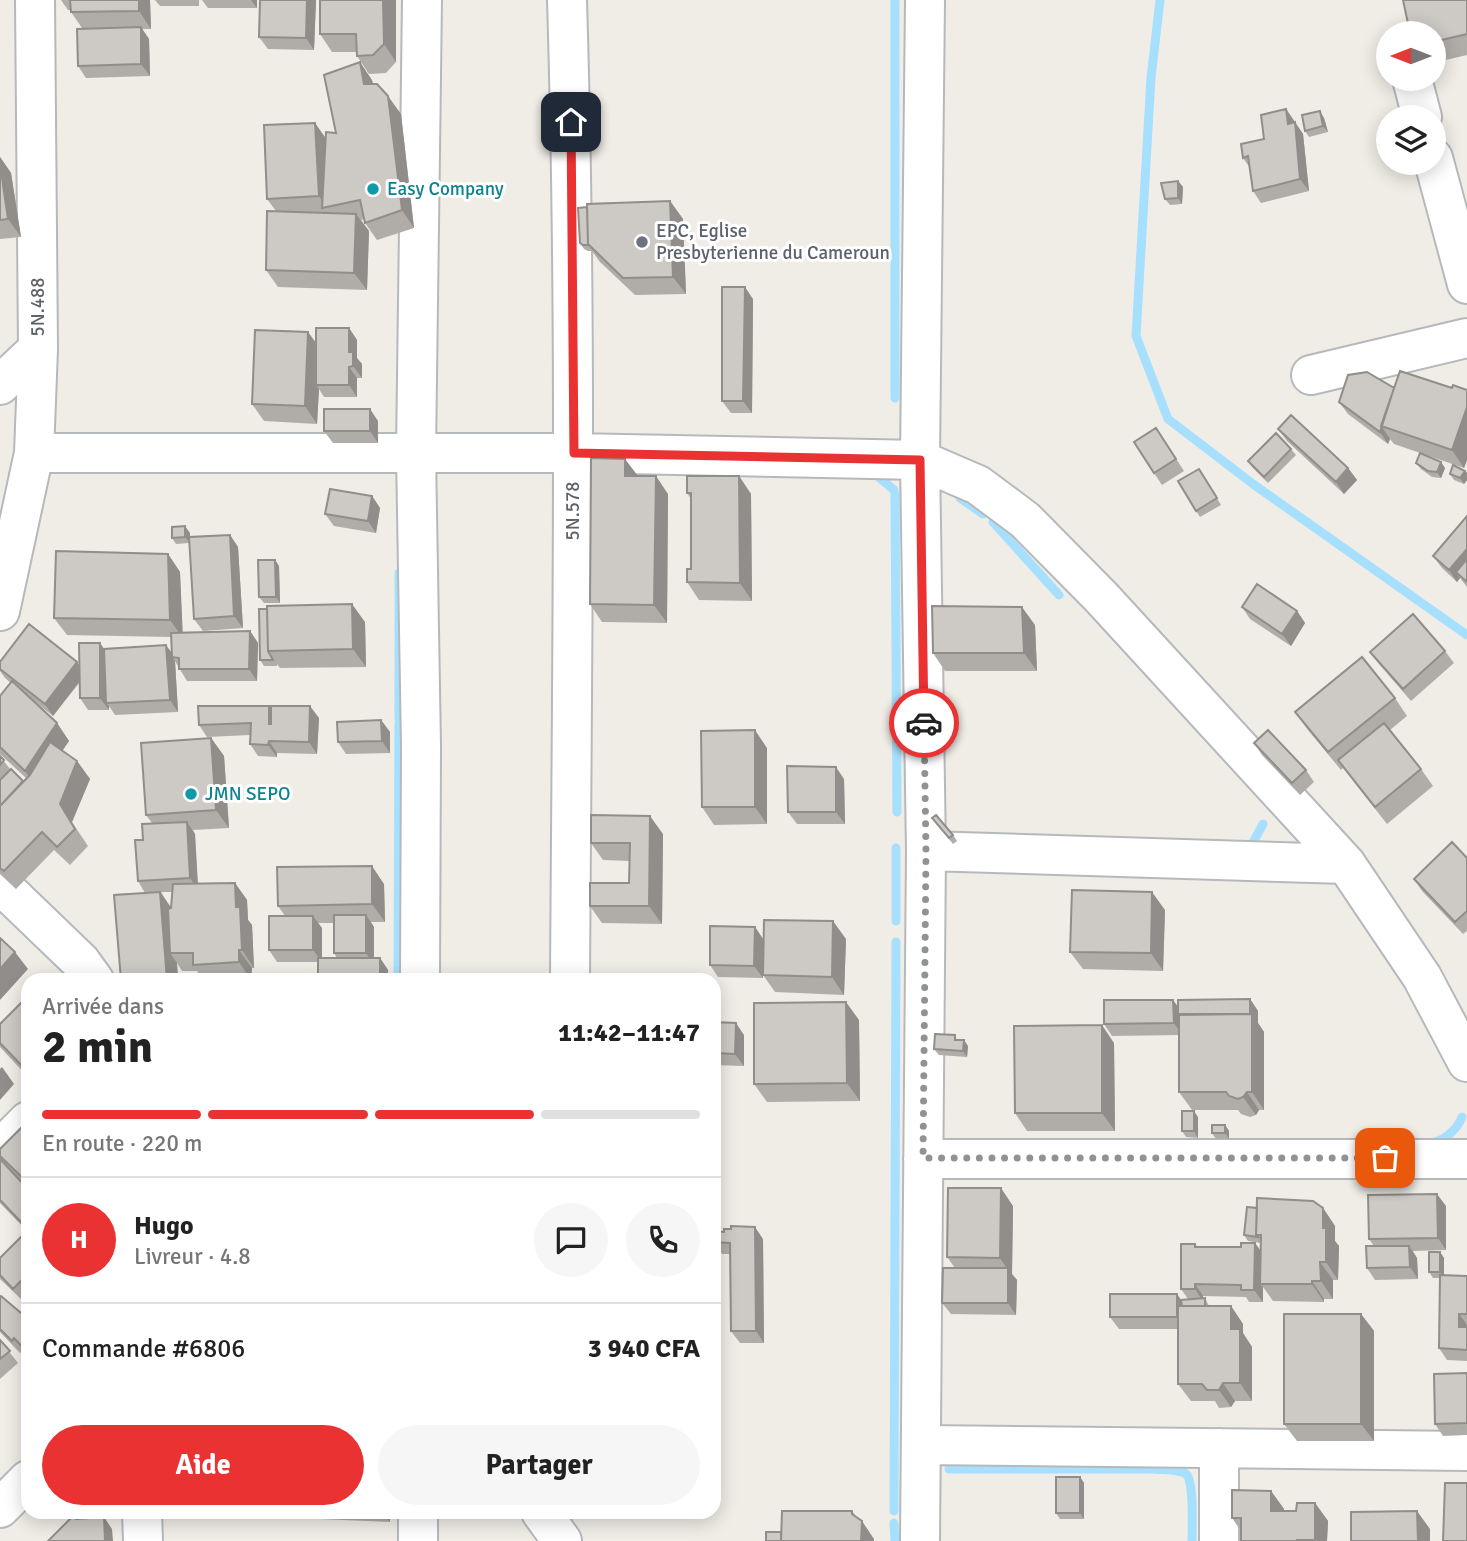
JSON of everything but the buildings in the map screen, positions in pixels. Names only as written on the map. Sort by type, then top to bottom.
[{"type":"street","name":"5N.488","points":[[0,611],[34,453],[38,349],[35,0]]},
{"type":"street","points":[[419,973],[421,746],[416,453],[422,0]]},
{"type":"street","name":"5N.578","points":[[567,0],[571,122],[574,453],[570,973]]},
{"type":"street","points":[[920,1541],[926,851],[920,460],[925,0]]},
{"type":"street","points":[[1438,175],[1467,284]]},
{"type":"street","points":[[1311,375],[1467,338]]},
{"type":"street","points":[[0,386],[38,349]]},
{"type":"street","points":[[34,453],[574,453],[920,460],[978,485],[1025,520],[1101,597],[1346,864],[1422,977],[1467,1062]]},
{"type":"street","points":[[926,851],[1346,864]]},
{"type":"street","points":[[0,884],[81,962],[89,973]]},
{"type":"street","points":[[0,1149],[21,1128]]},
{"type":"street","points":[[923,1158],[1467,1158]]},
{"type":"street","points":[[921,1445],[1467,1451]]},
{"type":"street","points":[[1219,1448],[1219,1541]]},
{"type":"street","points":[[0,1508],[21,1487]]},
{"type":"street","points":[[142,1519],[143,1541]]},
{"type":"street","points":[[418,1519],[418,1541]]},
{"type":"street","points":[[547,1519],[564,1541]]},
{"type":"street","points":[[564,1541],[566,1519]]},
{"type":"waterway","points":[[895,0],[895,398]]},
{"type":"waterway","points":[[1160,0],[1151,78],[1136,336],[1168,419],[1253,484],[1467,635]]},
{"type":"waterway","points":[[874,473],[894,490]]},
{"type":"waterway","points":[[895,494],[897,812]]},
{"type":"waterway","points":[[960,498],[983,514]]},
{"type":"waterway","points":[[993,522],[1059,595]]},
{"type":"waterway","points":[[399,573],[399,719]]},
{"type":"waterway","points":[[398,973],[399,724]]},
{"type":"waterway","points":[[1246,848],[1250,848],[1263,824]]},
{"type":"waterway","points":[[896,848],[896,921]]},
{"type":"waterway","points":[[894,1511],[896,942]]},
{"type":"waterway","points":[[1430,1143],[1449,1134],[1462,1117]]},
{"type":"waterway","points":[[949,1469],[1155,1469],[1181,1472],[1187,1475],[1191,1487],[1192,1541]]},
{"type":"waterway","points":[[894,1523],[895,1541]]},
{"type":"way so far","points":[[924,723],[926,851],[923,1158],[1385,1158]]},
{"type":"place","name":"Easy Company","points":[[373,189]]},
{"type":"place","name":"EPC, Eglise Presbyterienne du Cameroun","points":[[642,242]]},
{"type":"place","name":"JMN SEPO","points":[[191,794]]},
{"type":"route","points":[[571,122],[574,453],[920,460],[924,723]]}]
